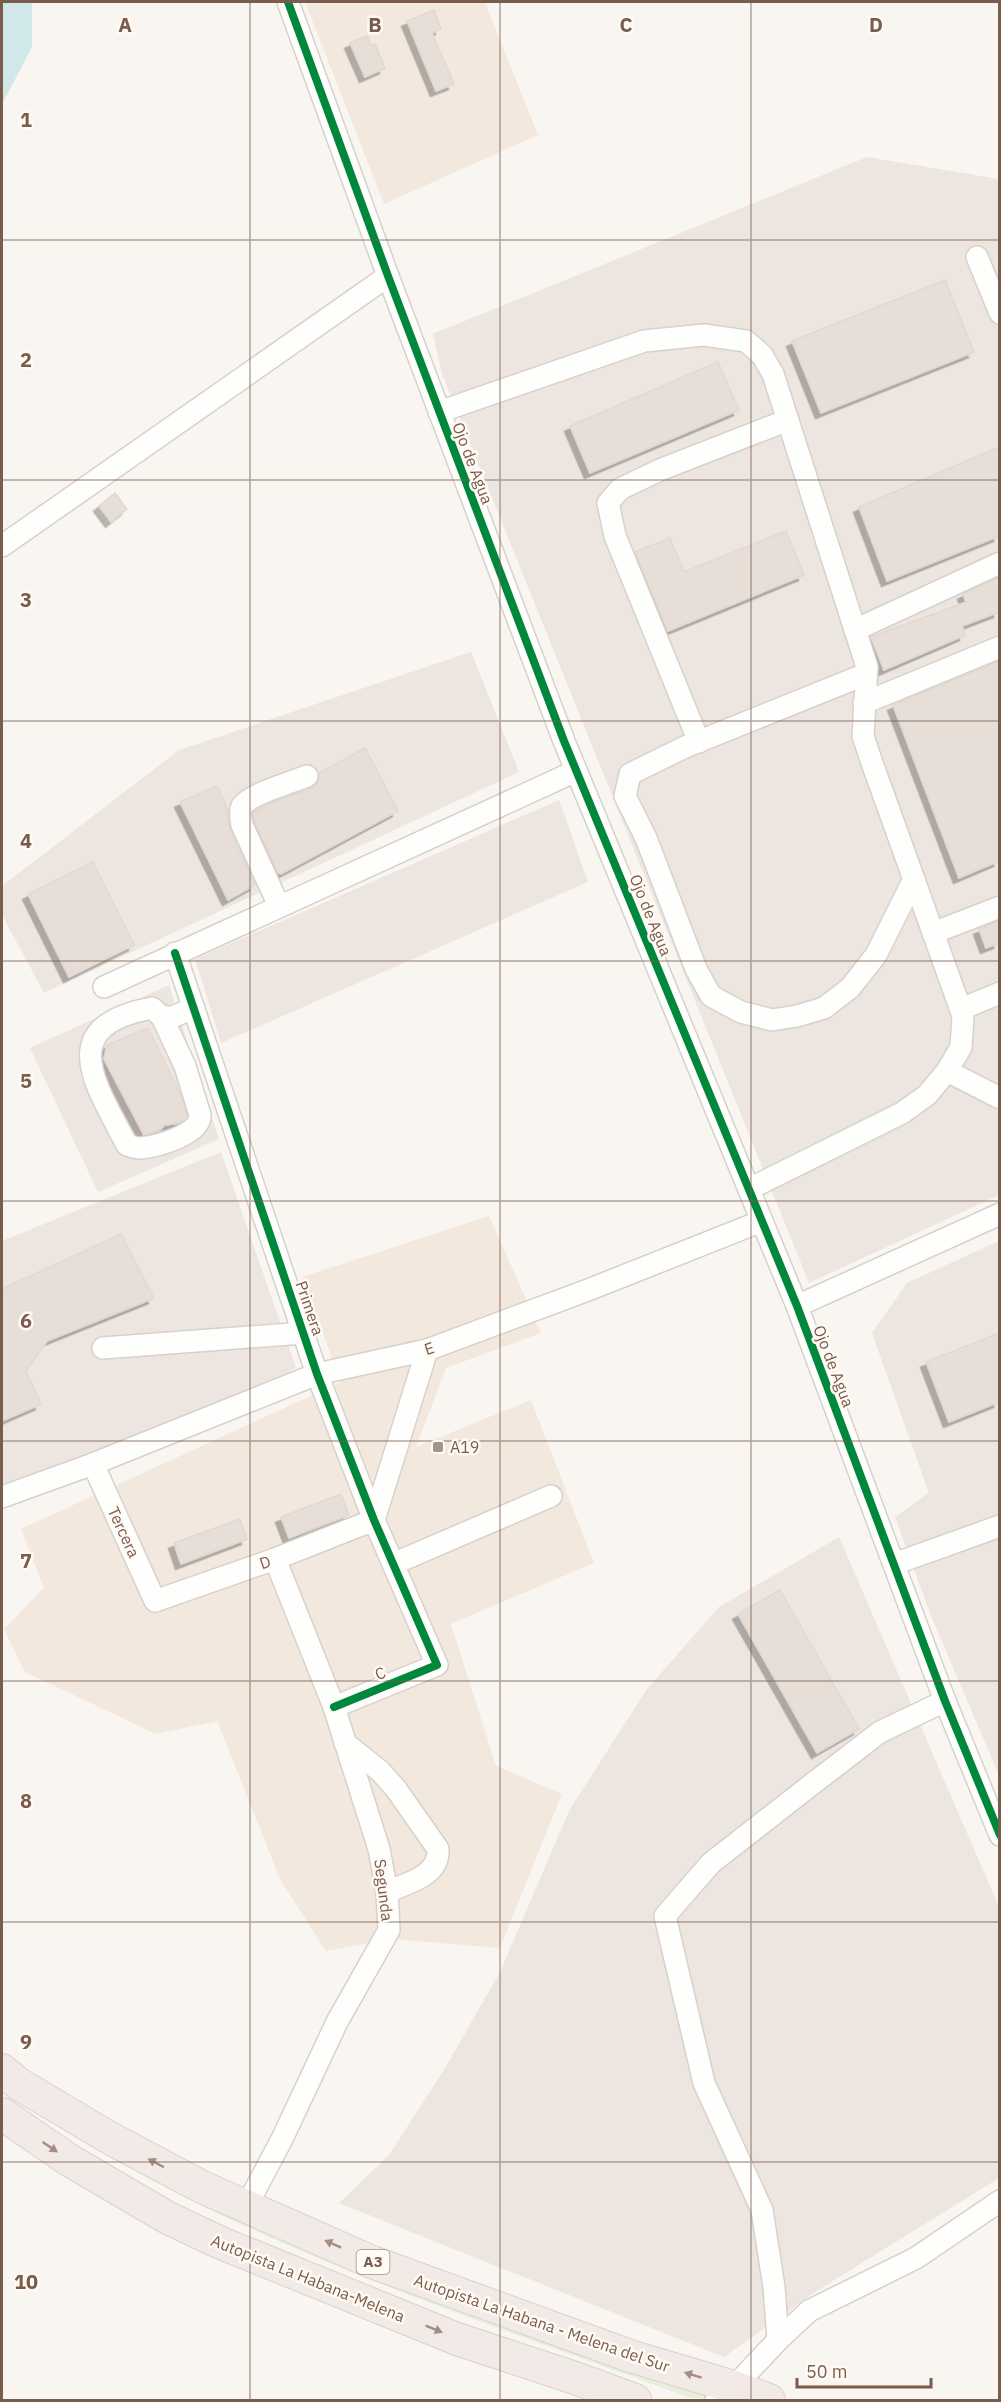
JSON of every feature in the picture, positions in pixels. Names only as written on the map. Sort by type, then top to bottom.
[{"type":"highway","name":"Autopista La Habana - Melena del Sur","points":[[2,2070],[19,2084],[108,2138],[202,2187],[372,2262],[630,2356],[725,2394],[768,2400]]},
{"type":"highway","name":"Autopista La Habana-Melena","points":[[2,2114],[69,2160],[168,2218],[221,2243],[457,2339],[635,2400]]},
{"type":"street","name":"Ojo de Agua","points":[[288,2],[388,276],[576,771],[797,1306],[945,1701],[999,1835]]},
{"type":"street","points":[[977,256],[999,313]]},
{"type":"street","points":[[2,546],[388,276]]},
{"type":"street","points":[[439,412],[644,341],[704,335],[746,341],[762,355],[773,374],[867,666],[864,703],[866,744],[963,1016],[961,1047],[947,1071],[927,1095],[902,1113],[749,1189]]},
{"type":"street","points":[[699,742],[615,536],[608,503],[620,489],[663,469],[788,420]]},
{"type":"street","points":[[855,630],[999,563]]},
{"type":"street","points":[[864,703],[999,646]]},
{"type":"street","points":[[866,674],[699,742],[630,774],[626,796],[646,838],[696,969],[711,996],[741,1012],[772,1020],[824,1008],[850,988],[876,955],[914,879]]},
{"type":"street","points":[[104,987],[576,771]]},
{"type":"street","points":[[279,906],[242,825],[242,806],[251,798],[307,776]]},
{"type":"street","points":[[933,933],[999,907]]},
{"type":"street","name":"Primera","points":[[175,953],[317,1374],[374,1520],[437,1665]]},
{"type":"street","points":[[961,1009],[999,993]]},
{"type":"street","points":[[162,1017],[185,1066],[201,1122],[195,1130],[166,1142],[139,1149],[127,1145],[105,1101],[90,1063],[92,1042],[99,1030],[132,1012],[152,1008],[162,1017],[172,1017],[194,1008]]},
{"type":"street","points":[[947,1071],[999,1098]]},
{"type":"street","points":[[797,1306],[999,1214]]},
{"type":"street","name":"E","points":[[2,1497],[93,1464],[317,1374],[427,1350],[588,1290],[762,1221]]},
{"type":"street","points":[[103,1348],[304,1333]]},
{"type":"street","points":[[374,1520],[427,1350]]},
{"type":"street","name":"Tercera","points":[[93,1464],[155,1601]]},
{"type":"street","points":[[393,1564],[551,1496]]},
{"type":"street","name":"D","points":[[155,1601],[275,1559],[374,1520]]},
{"type":"street","points":[[894,1564],[999,1526]]},
{"type":"street","name":"Segunda","points":[[247,2205],[282,2139],[337,2022],[389,1930],[387,1892],[379,1849],[334,1707],[275,1559]]},
{"type":"street","name":"C","points":[[334,1707],[437,1665]]},
{"type":"street","points":[[778,2340],[774,2287],[762,2210],[704,2084],[665,1916],[711,1863],[880,1732],[945,1701]]},
{"type":"street","points":[[345,1743],[380,1771],[396,1789],[438,1849],[439,1859],[435,1867],[387,1892]]},
{"type":"street","points":[[725,2394],[809,2311],[916,2258],[999,2201]]},
{"type":"shaded area","points":[[305,2],[485,2],[538,135],[384,204]]},
{"type":"shaded area","points":[[867,157],[999,179],[999,1195],[809,1283],[442,374],[433,334]]},
{"type":"shaded area","points":[[471,652],[519,772],[44,993],[2,915],[2,886],[179,750]]},
{"type":"shaded area","points":[[559,800],[588,882],[221,1043],[195,959]]},
{"type":"shaded area","points":[[169,985],[219,1139],[98,1192],[30,1048]]},
{"type":"shaded area","points":[[221,1152],[296,1368],[279,1378],[2,1488],[2,1241]]},
{"type":"shaded area","points":[[489,1216],[541,1333],[446,1368],[416,1447],[531,1400],[594,1563],[451,1624],[496,1766],[562,1794],[500,1948],[392,1939],[326,1951],[280,1879],[217,1721],[156,1734],[25,1672],[4,1629],[44,1588],[21,1529],[341,1382],[302,1277]]},
{"type":"shaded area","points":[[999,1241],[999,1775],[931,1616],[895,1517],[929,1493],[872,1333],[907,1283]]},
{"type":"shaded area","points":[[839,1537],[999,1907],[999,2178],[815,2292],[724,2357],[339,2203],[389,2155],[444,2070],[500,1972],[570,1809],[647,1689],[719,1607]]},
{"type":"green space","points":[[2,2089],[707,2395],[703,2399],[688,2397],[422,2300],[334,2265],[163,2186],[81,2140]]},
{"type":"water","points":[[2,2],[32,2],[32,47],[2,104]]},
{"type":"building","points":[[434,10],[441,29],[432,33],[454,84],[436,91],[407,21]]},
{"type":"building","points":[[367,36],[371,45],[375,44],[385,68],[365,77],[350,43]]},
{"type":"building","points":[[945,280],[974,352],[821,413],[792,341]]},
{"type":"building","points":[[718,362],[739,410],[590,473],[570,426]]},
{"type":"building","points":[[999,447],[999,536],[887,581],[859,507]]},
{"type":"building","points":[[115,493],[127,509],[111,522],[99,506]]},
{"type":"building","points":[[786,531],[804,575],[668,631],[635,552],[670,538],[684,572]]},
{"type":"building","points":[[999,577],[999,612],[962,626],[965,635],[884,670],[871,637],[966,602],[963,594]]},
{"type":"building","points":[[999,661],[999,861],[959,878],[893,705]]},
{"type":"building","points":[[365,748],[398,811],[281,874],[278,873],[254,821],[253,813],[268,804],[312,788],[317,783],[319,773]]},
{"type":"building","points":[[217,786],[228,810],[230,830],[255,885],[228,900],[180,802]]},
{"type":"building","points":[[93,862],[134,945],[69,977],[28,894]]},
{"type":"building","points":[[999,921],[999,943],[986,948],[979,929]]},
{"type":"building","points":[[148,1028],[181,1096],[187,1116],[179,1123],[165,1125],[158,1131],[144,1135],[104,1059],[107,1045]]},
{"type":"building","points":[[121,1234],[154,1298],[47,1341],[26,1371],[41,1404],[2,1421],[2,1289]]},
{"type":"building","points":[[999,1333],[999,1402],[949,1422],[926,1362]]},
{"type":"building","points":[[341,1494],[349,1515],[289,1538],[281,1517]]},
{"type":"building","points":[[240,1519],[247,1539],[181,1564],[174,1543]]},
{"type":"building","points":[[780,1590],[859,1729],[817,1753],[738,1614]]},
{"type":"cycle path","points":[[288,2],[388,276],[564,741],[797,1306],[945,1701],[1000,1835]]},
{"type":"cycle path","points":[[175,953],[317,1374],[374,1520],[437,1665],[334,1707]]},
{"type":"place","name":"A19","points":[[438,1447]]}]
